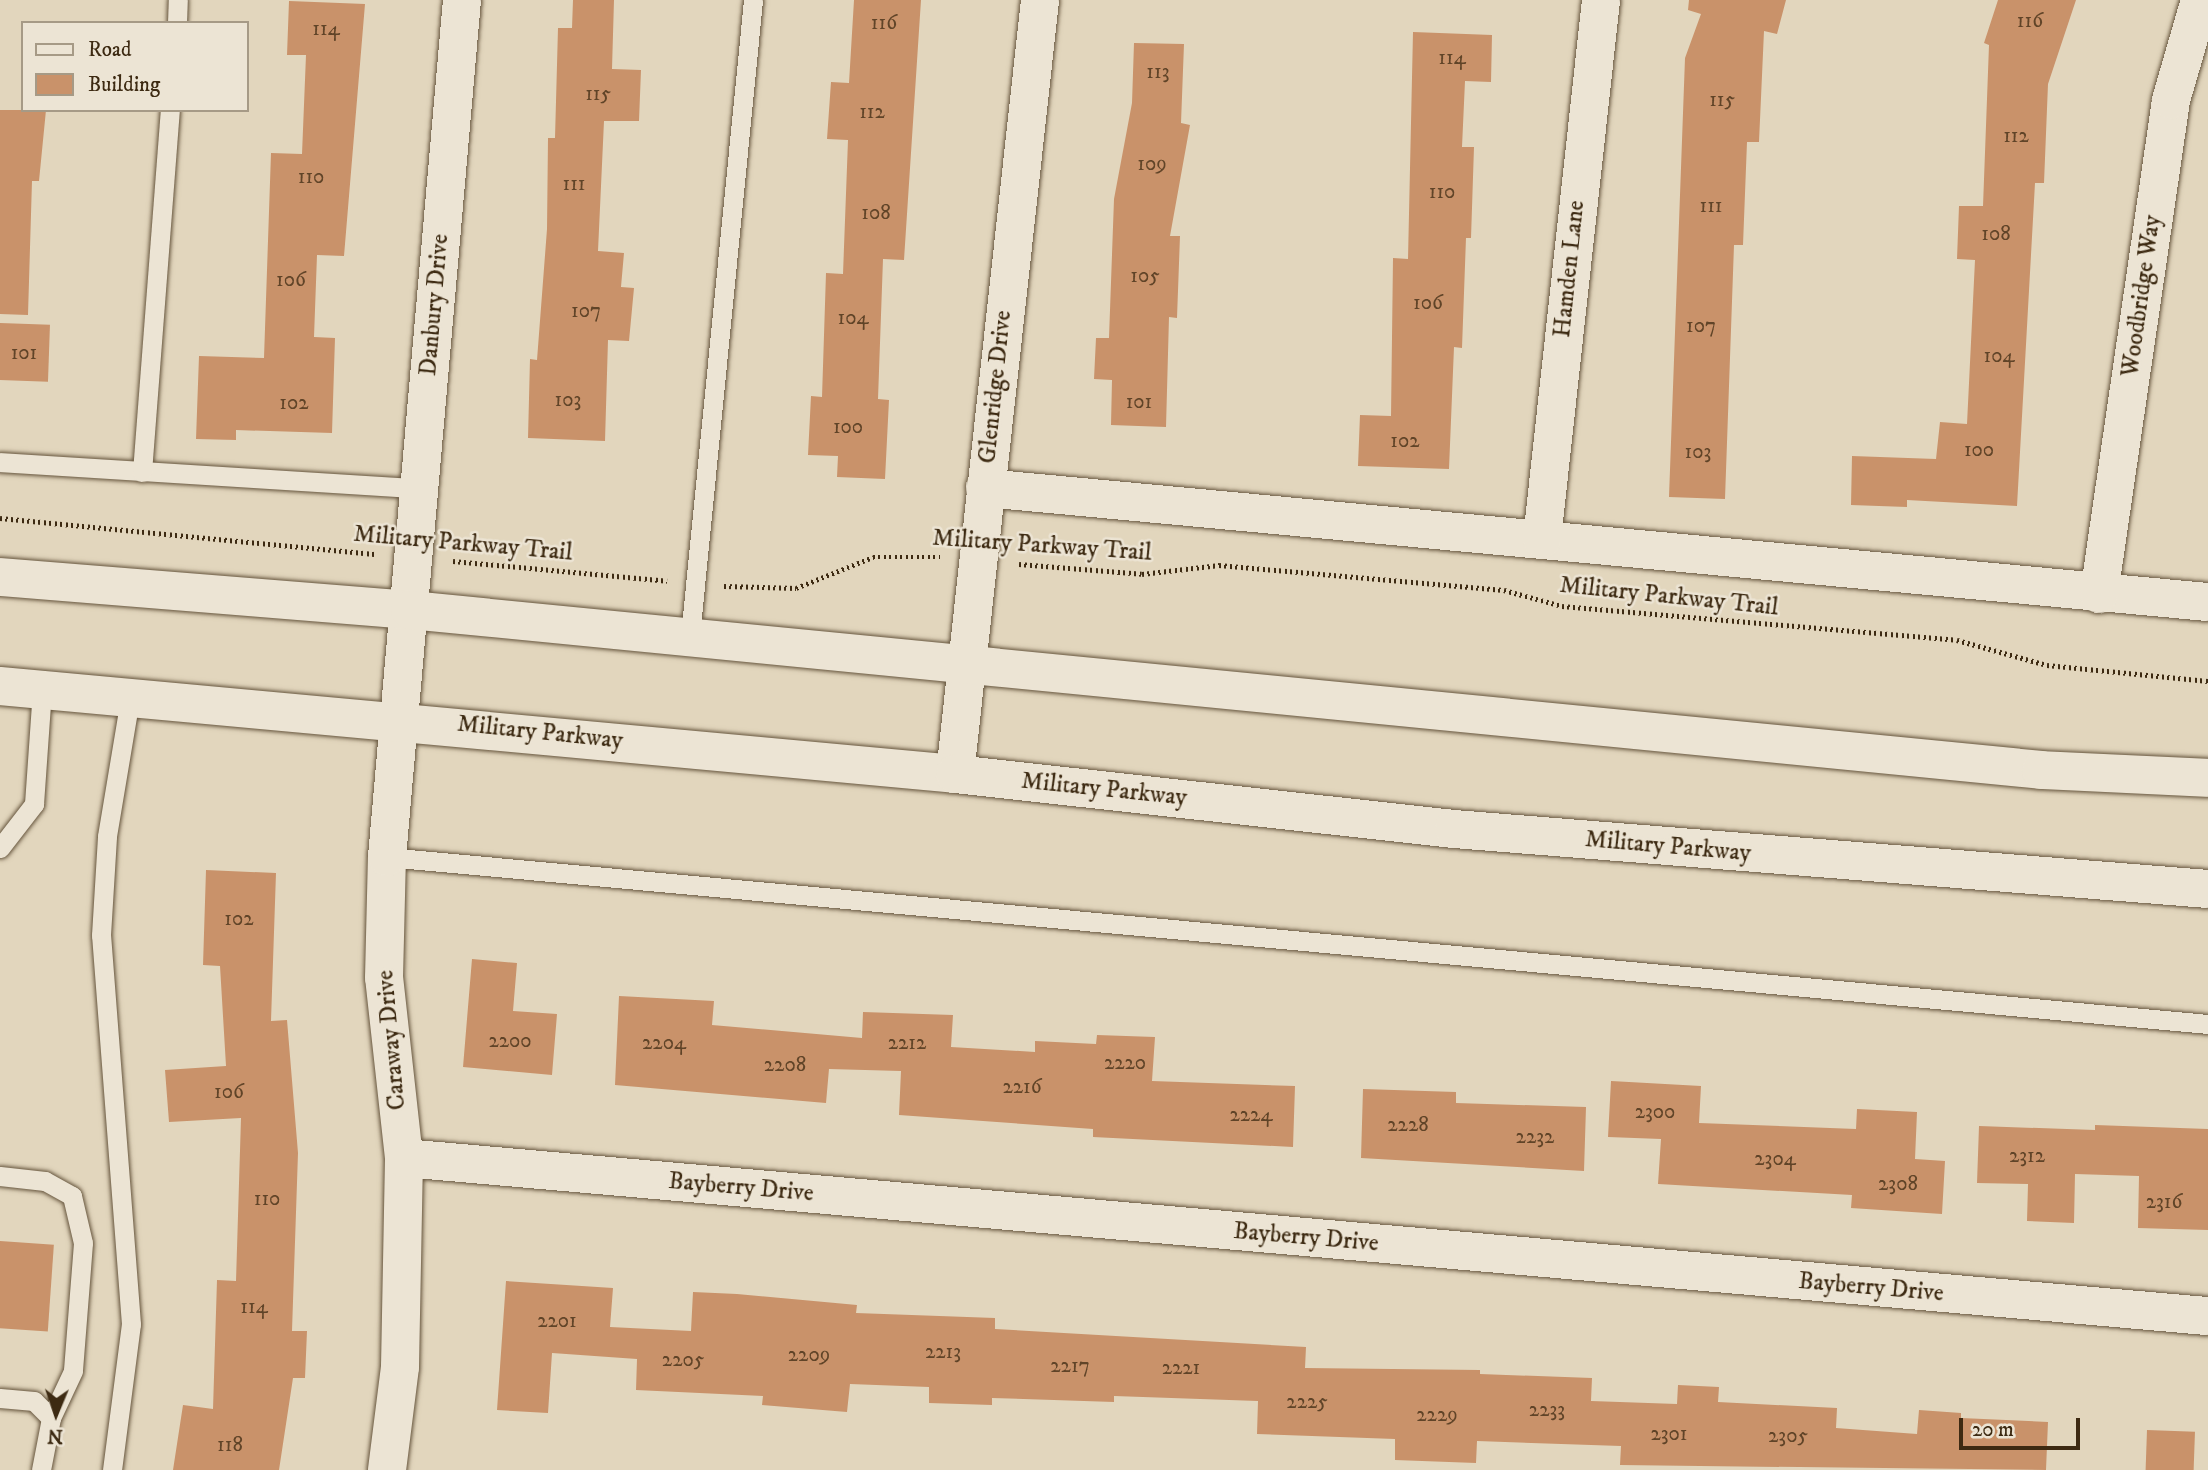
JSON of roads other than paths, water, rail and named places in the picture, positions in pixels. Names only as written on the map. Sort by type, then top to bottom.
[{"type":"street","name":"Danbury Drive","points":[[410,610],[462,0]]},
{"type":"street","name":"Glenridge Drive","points":[[955,774],[1040,0]]},
{"type":"street","name":"Hamden Lane","points":[[1542,540],[1601,0]]},
{"type":"street","name":"Woodbridge Way","points":[[2099,594],[2171,100],[2200,0]]},
{"type":"street","points":[[985,488],[2099,594],[2208,602]]},
{"type":"street","points":[[0,577],[690,636],[1555,726],[2041,770],[2208,778]]},
{"type":"street","name":"Caraway Drive","points":[[387,1470],[400,1367],[404,1158],[384,978],[387,857],[410,610]]},
{"type":"street","name":"Military Parkway","points":[[0,687],[401,720],[955,774],[1454,829],[2208,889]]},
{"type":"street","name":"Bayberry Drive","points":[[404,1158],[2208,1316]]},
{"type":"lane","points":[[177,21],[178,0]]},
{"type":"lane","points":[[690,636],[753,0]]},
{"type":"lane","points":[[142,472],[170,112]]},
{"type":"lane","points":[[0,462],[419,488]]},
{"type":"lane","points":[[0,848],[34,804],[42,691]]},
{"type":"lane","points":[[112,1470],[131,1324],[101,935],[107,836],[130,699]]},
{"type":"lane","points":[[387,857],[2208,1024]]},
{"type":"lane","points":[[0,1176],[45,1181],[72,1196],[83,1243],[73,1371],[51,1418],[41,1470]]},
{"type":"lane","points":[[0,1398],[34,1401],[51,1418]]}]
